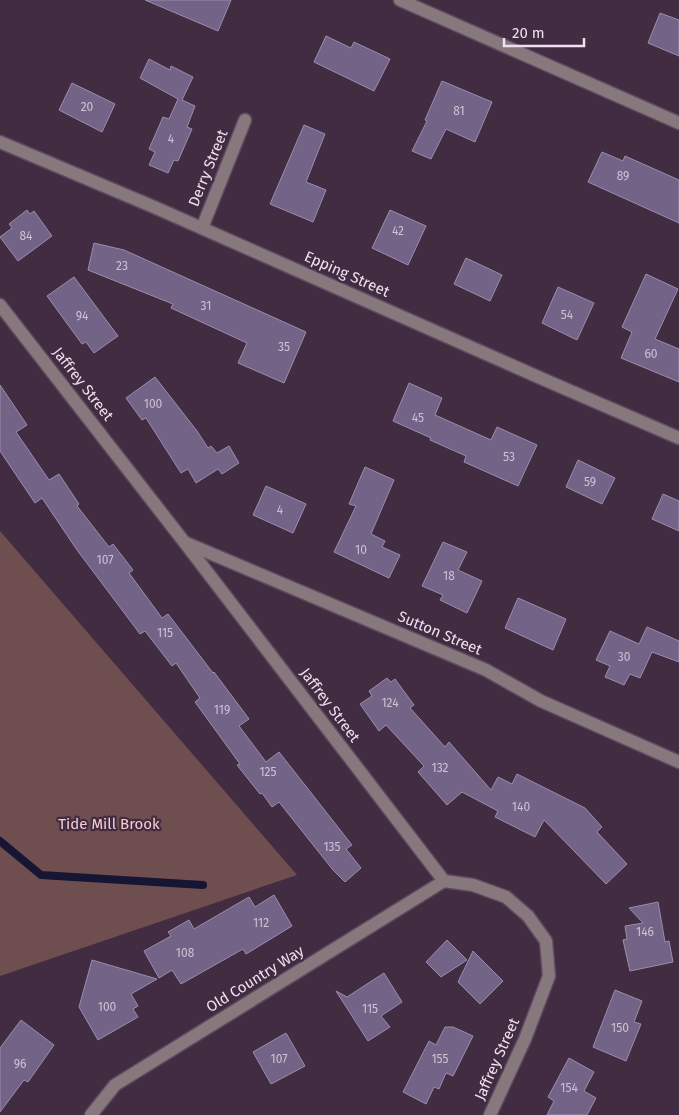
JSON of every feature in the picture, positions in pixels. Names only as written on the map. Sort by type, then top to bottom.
[{"type":"street","points":[[400,0],[679,123]]},
{"type":"street","name":"Derry Street","points":[[202,228],[245,120]]},
{"type":"street","name":"Epping Street","points":[[0,142],[202,228],[679,438]]},
{"type":"street","name":"Jaffrey Street","points":[[0,305],[444,881],[473,885],[506,897],[528,916],[546,941],[549,976],[525,1039],[490,1115]]},
{"type":"street","name":"Sutton Street","points":[[185,543],[486,670],[540,701],[679,762]]},
{"type":"street","name":"Old Country Way","points":[[91,1115],[115,1085],[444,881]]},
{"type":"green space","name":"Tide Mill Brook","points":[[0,531],[297,875],[0,976]]},
{"type":"building","points":[[145,0],[231,0],[218,31]]},
{"type":"building","points":[[660,13],[679,20],[679,56],[648,43]]},
{"type":"building","points":[[326,36],[351,48],[354,42],[390,59],[374,91],[314,62]]},
{"type":"building","points":[[149,59],[170,70],[171,66],[193,77],[182,100],[195,106],[187,127],[192,129],[178,161],[174,160],[168,173],[149,165],[155,152],[149,149],[163,117],[169,119],[178,99],[140,78]]},
{"type":"building","points":[[442,81],[492,102],[475,142],[446,129],[431,159],[412,151],[427,121],[425,120]]},
{"type":"building","points":[[72,83],[115,104],[102,132],[59,110]]},
{"type":"building","points":[[304,125],[325,134],[306,182],[326,190],[313,222],[270,204]]},
{"type":"building","points":[[602,152],[623,161],[625,156],[679,180],[679,223],[588,182]]},
{"type":"building","points":[[27,210],[30,214],[34,211],[52,236],[18,261],[0,237],[12,228],[9,224]]},
{"type":"building","points":[[390,210],[426,226],[408,265],[372,248]]},
{"type":"building","points":[[94,243],[124,250],[306,332],[284,383],[238,363],[247,343],[171,308],[173,304],[88,270]]},
{"type":"building","points":[[466,258],[502,275],[490,301],[454,284]]},
{"type":"building","points":[[646,274],[678,289],[655,339],[679,349],[679,382],[621,358],[632,332],[622,327]]},
{"type":"building","points":[[74,277],[118,336],[94,353],[86,342],[82,344],[47,296]]},
{"type":"building","points":[[558,287],[594,303],[577,340],[542,323]]},
{"type":"building","points":[[155,377],[208,448],[211,446],[217,453],[229,446],[239,463],[222,474],[218,469],[196,483],[188,469],[181,473],[146,418],[142,420],[126,398]]},
{"type":"building","points":[[409,383],[442,398],[435,415],[491,440],[497,427],[537,445],[518,486],[464,462],[466,456],[393,421]]},
{"type":"building","points":[[0,385],[27,425],[16,432],[49,480],[59,474],[79,504],[77,506],[109,547],[113,544],[133,570],[129,573],[162,618],[168,614],[214,672],[249,719],[239,726],[266,762],[279,752],[352,845],[346,849],[361,868],[345,882],[333,870],[279,802],[272,807],[262,793],[260,794],[237,765],[240,764],[195,702],[200,698],[176,663],[172,666],[145,631],[140,634],[77,550],[42,498],[35,503],[0,451]]},
{"type":"building","points":[[578,460],[615,478],[602,504],[566,487]]},
{"type":"building","points":[[365,467],[394,480],[371,534],[385,541],[382,547],[400,555],[389,578],[334,552],[356,506],[349,504]]},
{"type":"building","points":[[266,486],[306,504],[293,533],[253,515]]},
{"type":"building","points":[[663,494],[679,501],[679,531],[652,519]]},
{"type":"building","points":[[443,542],[467,552],[458,570],[482,581],[467,613],[440,600],[443,595],[422,586]]},
{"type":"building","points":[[518,598],[566,619],[553,650],[505,628]]},
{"type":"building","points":[[647,627],[679,641],[679,662],[652,652],[640,678],[630,674],[624,685],[605,677],[610,666],[596,660],[610,631],[639,644]]},
{"type":"building","points":[[387,678],[391,682],[395,679],[414,705],[410,708],[445,747],[449,742],[491,790],[498,777],[512,784],[517,774],[585,808],[602,827],[597,832],[627,864],[606,884],[544,820],[535,837],[495,817],[498,811],[462,792],[447,805],[418,772],[424,766],[386,725],[379,731],[360,704],[372,696],[369,691]]},
{"type":"building","points":[[274,895],[292,926],[246,954],[243,949],[181,984],[172,970],[159,978],[144,951],[171,936],[168,932],[189,920],[194,929],[249,897],[255,907]]},
{"type":"building","points":[[658,902],[665,942],[669,941],[673,962],[630,971],[623,940],[627,939],[625,926],[643,923],[629,908]]},
{"type":"building","points":[[447,940],[467,960],[441,977],[426,962]]},
{"type":"building","points":[[473,951],[503,981],[480,1004],[458,982]]},
{"type":"building","points":[[92,960],[157,979],[131,994],[138,1006],[133,1009],[138,1017],[98,1040],[79,1007]]},
{"type":"building","points":[[384,973],[402,1002],[381,1016],[390,1027],[368,1041],[336,991],[347,997]]},
{"type":"building","points":[[615,990],[642,1001],[634,1022],[641,1024],[626,1061],[593,1047]]},
{"type":"building","points":[[21,1020],[54,1045],[28,1082],[24,1080],[0,1112],[0,1048]]},
{"type":"building","points":[[445,1027],[453,1027],[473,1036],[453,1076],[446,1073],[439,1089],[434,1087],[426,1104],[403,1092],[429,1041],[436,1045]]},
{"type":"building","points":[[286,1033],[305,1066],[271,1084],[253,1052]]},
{"type":"building","points":[[569,1058],[594,1072],[584,1091],[596,1098],[587,1115],[547,1115],[554,1101],[548,1097]]},
{"type":"waterway","name":"Tide Mill Brook","points":[[0,841],[41,875],[203,885]]}]
